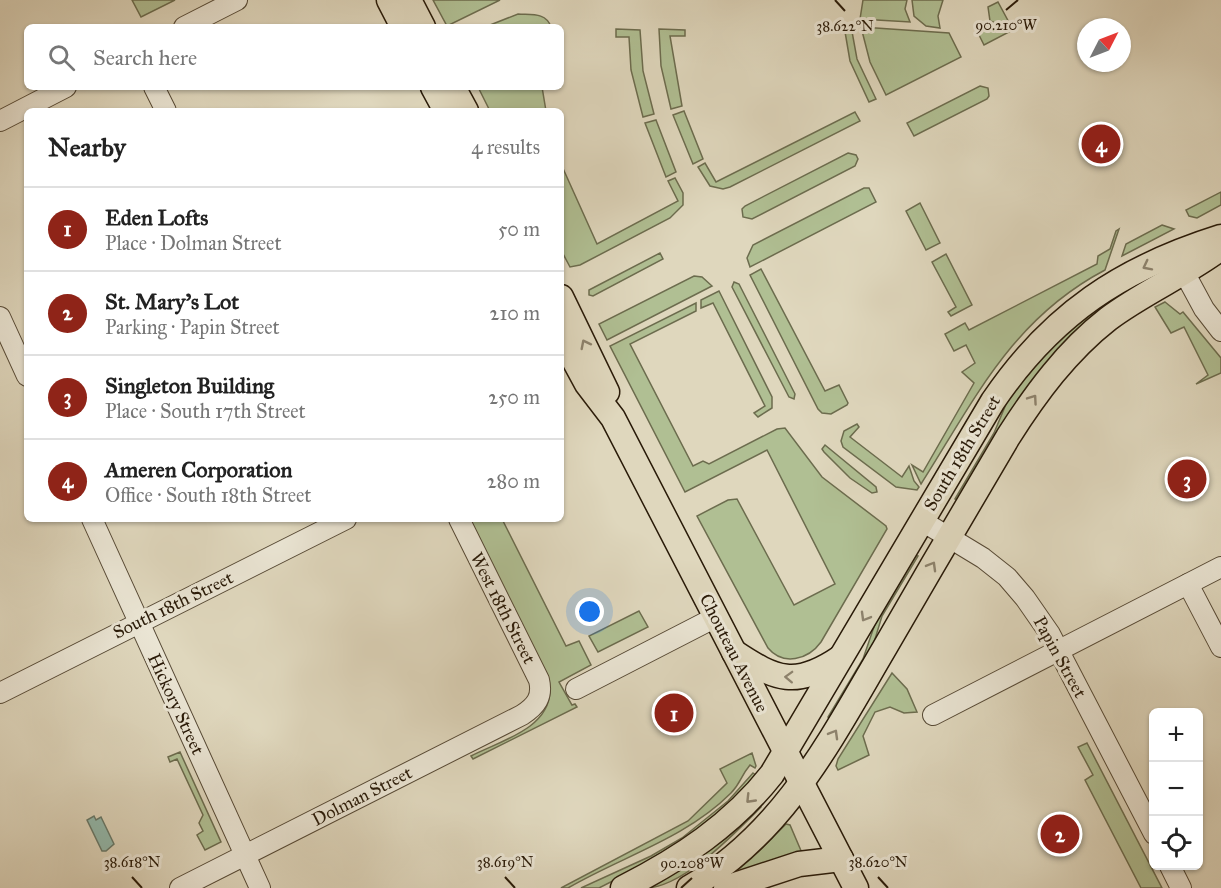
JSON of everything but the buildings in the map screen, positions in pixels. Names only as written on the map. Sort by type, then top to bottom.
[{"type":"main road","points":[[389,0],[401,24]]},
{"type":"main road","points":[[409,0],[421,24]]},
{"type":"main road","points":[[436,90],[444,108]]},
{"type":"main road","points":[[454,90],[464,108]]},
{"type":"main road","name":"South 18th Street","points":[[689,888],[727,863],[749,844],[775,818],[803,784],[1029,405],[1061,364],[1109,318],[1179,264],[1221,237]]},
{"type":"main road","name":"South 18th Street","points":[[623,888],[679,858],[724,824],[765,783],[786,753],[993,401],[1019,364],[1044,336],[1080,304],[1221,248]]},
{"type":"main road","name":"Chouteau Avenue","points":[[564,303],[601,376],[613,418]]},
{"type":"main road","name":"Chouteau Avenue","points":[[564,342],[587,384],[613,418],[856,888]]},
{"type":"main road","points":[[733,651],[769,673],[790,678],[807,676],[842,656]]},
{"type":"main road","points":[[726,888],[808,861],[841,858]]},
{"type":"street","points":[[190,24],[237,0]]},
{"type":"street","points":[[25,108],[60,90]]},
{"type":"street","points":[[156,90],[164,108]]},
{"type":"street","points":[[0,121],[24,109]]},
{"type":"street","points":[[1179,264],[1204,309],[1221,331]]},
{"type":"street","points":[[0,317],[24,369]]},
{"type":"street","name":"Papin Street","points":[[922,521],[983,558],[1017,587],[1038,615],[1149,824]]},
{"type":"street","name":"Hickory Street","points":[[93,522],[260,888]]},
{"type":"street","name":"South 18th Street","points":[[0,693],[340,522]]},
{"type":"street","name":"West 18th Street","points":[[460,522],[539,680],[540,698]]},
{"type":"street","points":[[933,715],[1221,567]]},
{"type":"street","points":[[1188,584],[1221,647]]},
{"type":"street","points":[[576,689],[716,617]]},
{"type":"street","name":"Dolman Street","points":[[180,888],[522,715],[540,698]]},
{"type":"street","points":[[755,888],[783,869]]},
{"type":"street","points":[[1172,870],[1181,888]]},
{"type":"green space","points":[[132,0],[175,0],[141,17]]},
{"type":"green space","points":[[433,0],[500,0],[451,24],[446,24]]},
{"type":"green space","points":[[863,0],[907,0],[905,9],[910,22],[860,19]]},
{"type":"green space","points":[[912,0],[943,0],[938,16],[940,28],[926,26],[914,16]]},
{"type":"green space","points":[[998,2],[1012,28],[990,21],[988,7]]},
{"type":"green space","points":[[518,14],[542,17],[550,24],[493,24]]},
{"type":"green space","points":[[844,26],[851,26],[857,59],[876,99],[869,102],[850,61]]},
{"type":"green space","points":[[988,26],[1009,32],[984,45],[979,35]]},
{"type":"green space","points":[[861,27],[949,33],[961,57],[886,95],[870,62]]},
{"type":"green space","points":[[616,29],[640,30],[643,71],[654,114],[643,117],[631,70],[629,37],[616,37]]},
{"type":"green space","points":[[659,29],[685,30],[685,36],[670,36],[682,106],[671,109],[661,66]]},
{"type":"green space","points":[[980,86],[988,88],[987,99],[914,136],[907,123]]},
{"type":"green space","points":[[480,90],[542,90],[546,108],[488,108]]},
{"type":"green space","points":[[684,111],[703,159],[693,164],[673,115]]},
{"type":"green space","points":[[855,112],[860,121],[730,187],[723,189],[710,186],[698,167],[705,163],[716,182]]},
{"type":"green space","points":[[656,120],[676,172],[666,177],[645,123]]},
{"type":"green space","points":[[848,153],[856,155],[858,159],[855,166],[752,219],[743,217],[742,209],[745,206]]},
{"type":"green space","points":[[564,171],[597,244],[678,201],[668,181],[675,178],[683,193],[683,205],[670,218],[580,265],[570,267],[564,256]]},
{"type":"green space","points":[[864,188],[869,188],[876,202],[750,267],[747,258],[753,245]]},
{"type":"green space","points":[[1221,192],[1221,205],[1197,218],[1189,216],[1186,210]]},
{"type":"green space","points":[[920,203],[940,243],[926,250],[906,211]]},
{"type":"green space","points":[[1162,225],[1174,229],[1122,256],[1126,244]]},
{"type":"green space","points":[[1119,229],[1105,270],[1073,290],[1045,312],[1020,337],[978,392],[921,484],[912,465],[923,472],[974,383],[962,372],[975,363],[966,345],[954,351],[945,334],[965,323],[969,330],[1097,264],[1098,256],[1110,249],[1116,231]]},
{"type":"green space","points":[[660,253],[663,259],[593,296],[589,295],[589,290]]},
{"type":"green space","points":[[946,254],[972,305],[951,316],[948,312],[956,307],[932,262]]},
{"type":"green space","points":[[761,269],[825,391],[839,385],[848,403],[831,414],[822,413],[818,409],[750,275]]},
{"type":"green space","points":[[1150,274],[1153,280],[1135,290],[960,501],[955,499],[994,433],[1012,390],[1021,378],[1088,311]]},
{"type":"green space","points":[[694,276],[702,277],[712,286],[607,340],[599,324]]},
{"type":"green space","points":[[734,282],[739,284],[795,394],[794,399],[789,397],[732,287]]},
{"type":"green space","points":[[719,291],[772,397],[772,408],[758,417],[754,413],[765,406],[713,303],[701,308],[701,300]]},
{"type":"green space","points":[[1165,302],[1180,314],[1183,312],[1221,358],[1221,373],[1196,384],[1208,375],[1184,327],[1171,333],[1155,307]]},
{"type":"green space","points":[[696,303],[696,311],[630,344],[693,466],[703,461],[709,464],[777,429],[785,428],[822,477],[887,529],[821,642],[802,657],[788,659],[774,654],[768,648],[697,516],[728,500],[737,499],[794,605],[835,584],[767,450],[685,492],[610,346]]},
{"type":"green space","points":[[857,424],[859,427],[850,437],[902,477],[909,466],[914,481],[919,487],[917,490],[896,487],[843,447],[841,441],[844,431]]},
{"type":"green space","points":[[825,445],[876,487],[877,492],[872,493],[850,478],[824,452],[822,449]]},
{"type":"green space","points":[[469,522],[504,522],[566,646],[579,641],[591,665],[559,682],[572,705],[575,704],[577,707],[473,759],[471,756],[508,739],[532,724],[548,704],[550,691]]},
{"type":"green space","points":[[914,555],[918,556],[882,616],[872,649],[832,720],[828,717],[863,659],[877,618]]},
{"type":"green space","points":[[639,611],[648,627],[598,652],[589,636]]},
{"type":"green space","points":[[892,673],[907,689],[917,712],[904,713],[890,707],[875,712],[863,736],[869,755],[838,770],[836,766],[838,759]]},
{"type":"green space","points":[[1087,743],[1149,863],[1149,870],[1153,870],[1162,888],[1141,888],[1085,780],[1093,775],[1078,747]]},
{"type":"green space","points":[[180,752],[221,842],[205,850],[197,835],[203,831],[199,823],[203,815],[177,759],[170,762],[168,757]]},
{"type":"green space","points":[[752,753],[755,768],[750,765],[731,793],[694,823],[568,888],[561,888],[688,821],[727,783],[720,769]]},
{"type":"green space","points":[[753,773],[757,776],[701,830],[646,864],[599,888],[581,888],[651,856],[682,838],[728,801]]},
{"type":"green space","points":[[759,804],[761,807],[737,831],[692,869],[660,886],[645,888]]},
{"type":"green space","points":[[786,824],[790,825],[802,853],[723,880],[758,852]]},
{"type":"water","points":[[94,816],[96,820],[101,817],[114,844],[106,851],[102,851],[87,820]]},
{"type":"place","name":"Ameren Corporation","points":[[1101,144]]},
{"type":"place","name":"Singleton Building","points":[[1187,479]]},
{"type":"place","name":"Eden Lofts","points":[[674,713]]},
{"type":"place","name":"St. Mary's Lot","points":[[1060,834]]}]
